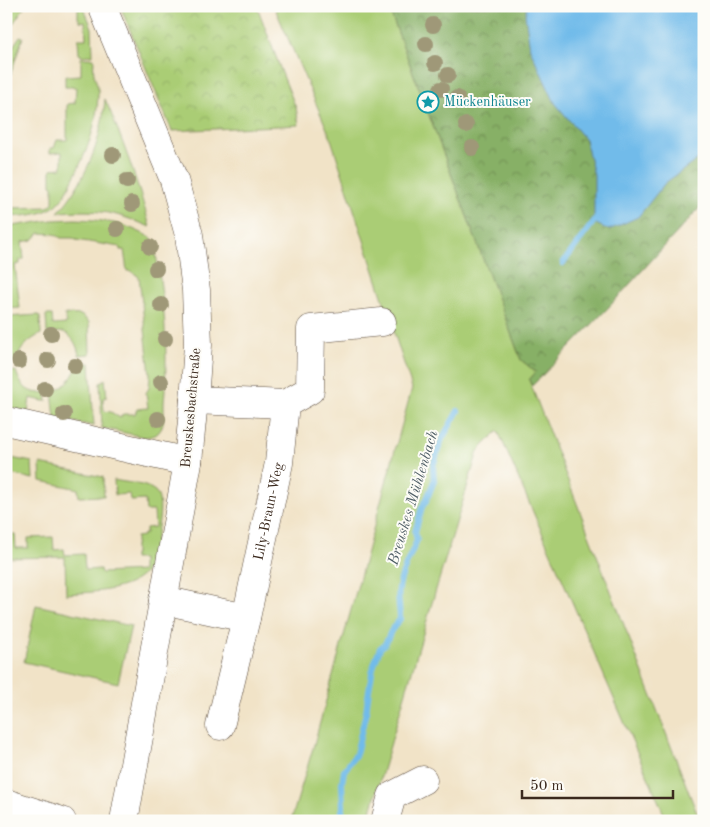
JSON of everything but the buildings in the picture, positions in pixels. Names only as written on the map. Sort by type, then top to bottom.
[{"type":"street","name":"Breuskesbachstraße","points":[[102,6],[174,180],[189,235],[196,290],[198,345],[188,462],[124,821]]},
{"type":"street","points":[[194,400],[285,404],[310,390],[311,328],[382,322]]},
{"type":"street","name":"Lily-Braun-Weg","points":[[220,726],[246,618],[279,463],[285,404]]},
{"type":"street","points":[[6,421],[188,462]]},
{"type":"street","points":[[163,600],[246,618]]},
{"type":"street","points":[[385,821],[392,796],[423,780]]},
{"type":"street","points":[[6,803],[62,821]]},
{"type":"green space","points":[[6,6],[25,6],[6,34]]},
{"type":"green space","points":[[78,6],[83,6],[92,28],[93,55],[81,56],[79,54],[78,39],[86,39],[85,21],[81,22],[78,18]]},
{"type":"green space","points":[[120,6],[257,6],[296,108],[299,125],[172,131]]},
{"type":"green space","points":[[274,6],[388,6],[521,360],[536,372],[529,380],[700,821],[667,821],[498,431],[478,451],[368,821],[291,821],[313,748],[412,388],[330,136]]},
{"type":"green space","points":[[388,6],[704,6],[704,203],[608,308],[532,386],[529,380],[536,372],[521,360]]},
{"type":"green space","points":[[20,36],[23,37],[6,88],[6,57]]},
{"type":"green space","points":[[81,58],[94,58],[94,72],[98,93],[93,129],[77,171],[63,198],[53,208],[33,215],[6,217],[6,208],[48,207],[53,203],[51,169],[62,168],[62,152],[50,153],[50,148],[54,148],[57,140],[67,140],[67,104],[75,103],[76,87],[65,87],[65,76],[81,75]]},
{"type":"green space","points":[[105,99],[130,162],[150,227],[118,215],[106,213],[86,211],[58,212],[75,190],[92,157],[102,123]]},
{"type":"green space","points":[[75,219],[115,223],[134,229],[153,239],[163,300],[166,341],[163,423],[160,430],[154,436],[144,437],[102,428],[100,383],[105,379],[107,397],[103,398],[104,411],[111,412],[120,418],[123,414],[135,414],[137,409],[148,408],[146,393],[149,388],[150,374],[139,277],[131,271],[127,271],[124,250],[120,250],[120,247],[73,238],[61,238],[54,234],[39,233],[33,240],[22,242],[24,259],[20,260],[20,264],[15,265],[20,308],[6,309],[6,227],[52,220]]},
{"type":"green space","points":[[65,314],[81,315],[89,322],[90,354],[79,355],[74,342],[64,332],[47,333],[46,315],[52,315],[53,325],[66,324]]},
{"type":"green space","points":[[38,315],[40,317],[41,334],[26,345],[16,361],[6,362],[6,317]]},
{"type":"green space","points":[[90,363],[94,426],[55,418],[52,392],[68,381],[74,374],[78,364]]},
{"type":"green space","points":[[16,371],[20,381],[27,389],[40,393],[46,392],[47,401],[30,398],[28,412],[6,407],[6,372]]},
{"type":"green space","points":[[6,457],[32,462],[33,479],[6,473]]},
{"type":"green space","points":[[40,464],[103,477],[104,496],[79,497],[78,489],[41,481]]},
{"type":"green space","points":[[114,480],[151,488],[155,491],[160,505],[158,526],[150,564],[136,580],[114,589],[66,594],[65,557],[6,558],[6,534],[15,534],[16,548],[28,548],[28,538],[53,537],[54,550],[64,549],[65,555],[84,554],[85,570],[100,569],[101,573],[142,571],[142,559],[134,559],[136,537],[146,534],[146,528],[155,527],[154,511],[146,511],[145,500],[131,501],[130,494],[115,495]]},
{"type":"green space","points":[[36,605],[131,626],[118,683],[24,662]]},
{"type":"water","points":[[527,6],[704,6],[704,155],[665,183],[638,217],[609,230],[594,223],[594,175],[585,139],[555,103],[530,49],[525,15]]},
{"type":"waterway","name":"Breuskes Mühlenbach","points":[[563,263],[598,216]]},
{"type":"waterway","name":"Breuskes Mühlenbach","points":[[340,821],[343,807],[342,783],[344,771],[356,754],[366,712],[373,668],[380,648],[385,644],[391,631],[400,619],[398,600],[400,582],[406,563],[417,540],[415,532],[422,507],[434,481],[433,466],[442,439],[458,411]]},
{"type":"place","name":"Mückenhäuser","points":[[428,102]]}]
